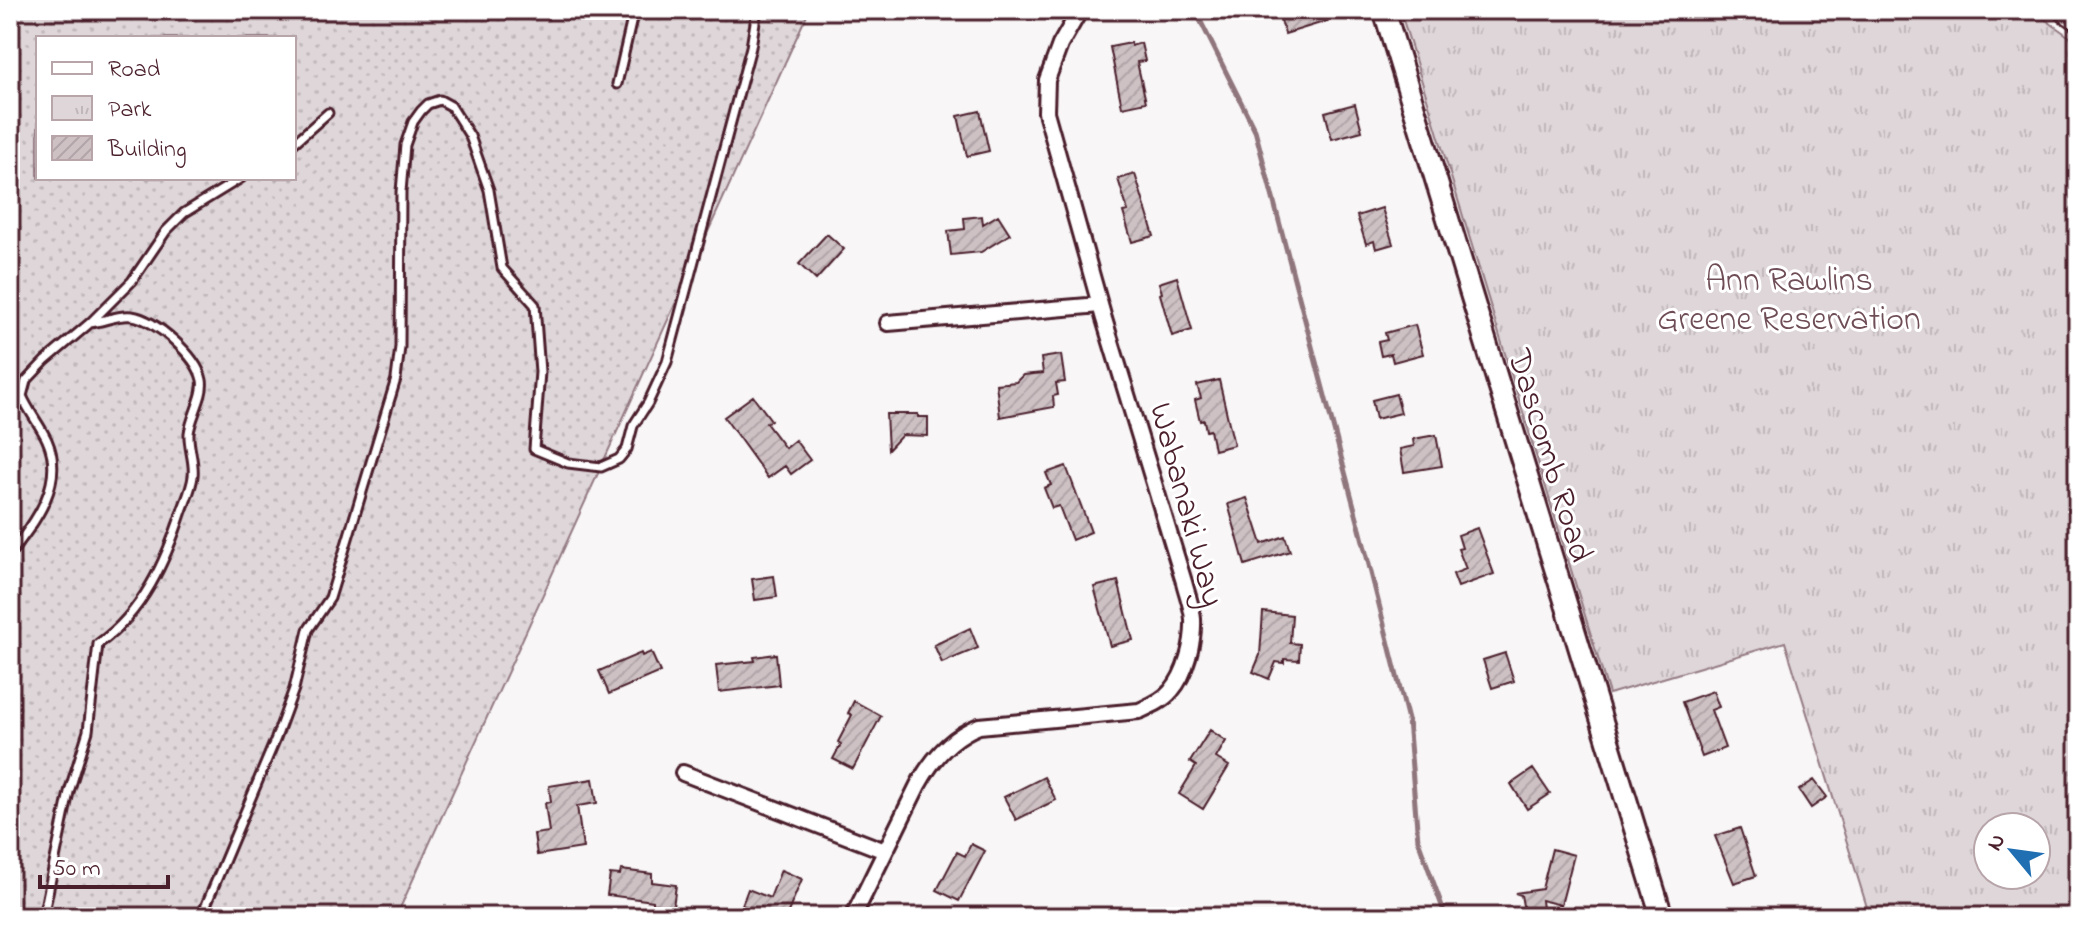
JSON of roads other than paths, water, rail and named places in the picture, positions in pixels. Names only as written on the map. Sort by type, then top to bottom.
[{"type":"main road","name":"Dascomb Road","points":[[1384,10],[1503,407],[1662,917]]},
{"type":"main road","points":[[2064,10],[2078,20]]},
{"type":"street","name":"Wabanaki Way","points":[[853,917],[928,767],[942,750],[965,732],[997,723],[1139,711],[1171,692],[1191,646],[1193,620],[1184,582],[1100,305],[1046,112],[1047,80],[1060,45],[1080,10]]},
{"type":"street","points":[[888,323],[1100,305]]},
{"type":"street","points":[[683,773],[885,851]]},
{"type":"lane","points":[[617,84],[634,10]]},
{"type":"lane","points":[[201,917],[276,738],[294,689],[308,630],[330,598],[396,379],[401,325],[401,192],[405,145],[413,122],[428,104],[440,100],[451,106],[460,118],[470,136],[489,190],[502,268],[535,305],[540,372],[534,449],[568,463],[601,467],[619,459],[627,449],[633,426],[648,403],[667,362],[751,47],[757,10]]},
{"type":"lane","points":[[296,141],[328,113]]},
{"type":"lane","points":[[10,554],[35,523],[49,494],[53,457],[46,437],[22,396],[26,381],[132,281],[166,231],[184,213],[238,180]]},
{"type":"lane","points":[[43,917],[69,792],[88,731],[98,644],[124,624],[155,578],[175,531],[194,475],[189,434],[194,409],[202,392],[202,378],[185,353],[151,321],[131,316],[90,323]]},
{"type":"lane","points":[[10,411],[24,401]]},
{"type":"waterway","points":[[1195,10],[1255,130],[1408,720],[1418,840],[1446,917]]},
{"type":"park label","name":"Ann Rawlins Greene Reservation","points":[[1789,298]]}]
